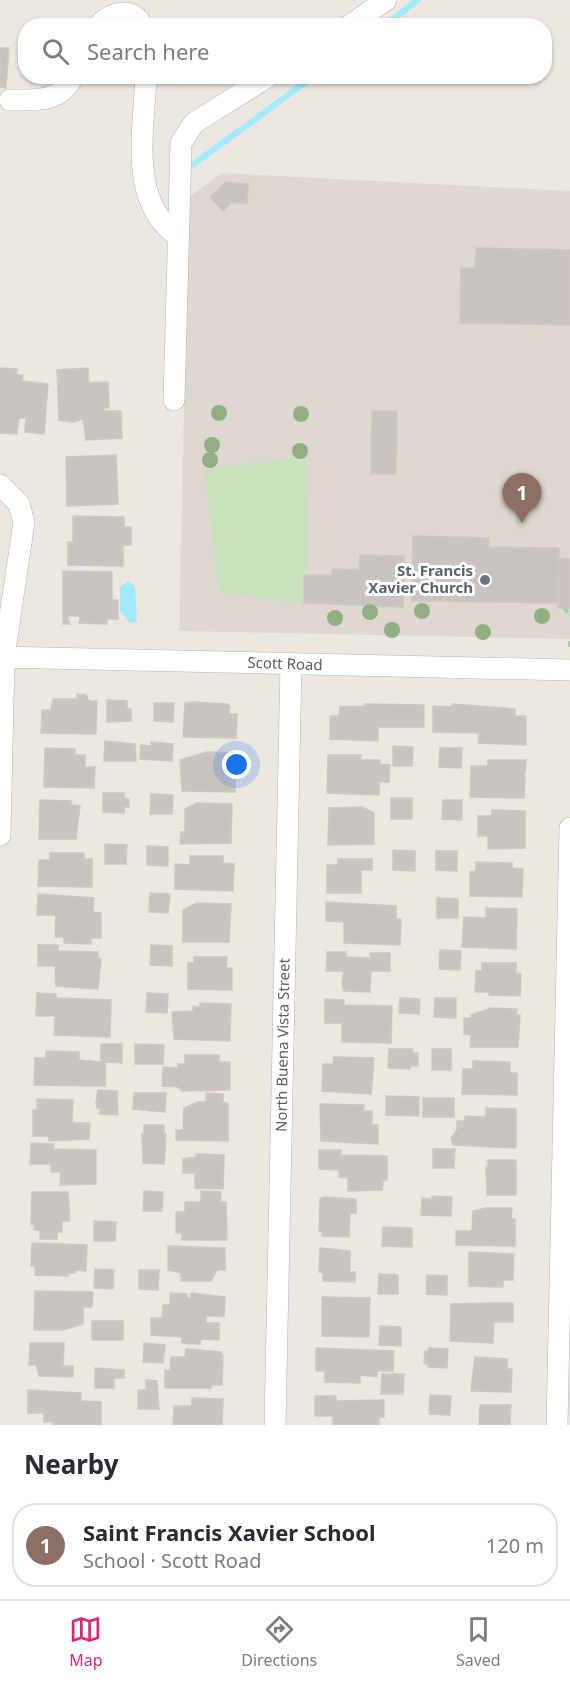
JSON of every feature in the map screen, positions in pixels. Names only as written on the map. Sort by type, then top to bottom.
[{"type":"street","points":[[360,18],[386,0]]},
{"type":"street","points":[[106,18],[120,13],[129,13],[137,18]]},
{"type":"street","points":[[10,100],[47,100],[64,89],[67,84]]},
{"type":"street","points":[[146,84],[143,171],[146,193],[153,213],[165,228],[178,236]]},
{"type":"street","points":[[174,400],[181,143],[187,131],[212,111],[255,84]]},
{"type":"street","points":[[0,485],[19,504],[24,522],[2,657],[0,835]]},
{"type":"street","name":"Scott Road","points":[[2,657],[570,670]]},
{"type":"street","name":"North Buena Vista Street","points":[[275,1425],[291,664]]},
{"type":"street","points":[[557,1425],[570,828]]},
{"type":"path","points":[[564,608],[570,615]]},
{"type":"path","points":[[570,640],[570,647]]},
{"type":"shaded area","points":[[222,173],[570,191],[570,639],[179,631],[189,197]]},
{"type":"green space","points":[[306,456],[308,574],[304,574],[303,604],[220,592],[204,470]]},
{"type":"water","points":[[128,581],[135,586],[137,622],[130,623],[120,611],[120,587]]},
{"type":"building","points":[[0,48],[9,48],[6,88],[0,87]]},
{"type":"building","points":[[226,182],[248,184],[247,204],[232,202],[223,211],[210,197]]},
{"type":"building","points":[[476,248],[570,250],[570,325],[460,323],[461,268],[475,268]]},
{"type":"building","points":[[0,368],[17,369],[16,375],[23,375],[22,381],[48,384],[44,434],[25,432],[26,418],[19,418],[17,434],[0,433]]},
{"type":"building","points":[[88,368],[89,383],[108,382],[109,408],[104,408],[104,411],[121,411],[122,438],[86,440],[83,419],[73,422],[59,420],[57,370]]},
{"type":"building","points":[[372,411],[397,411],[396,474],[371,474]]},
{"type":"building","points":[[116,455],[118,504],[67,506],[66,457]]},
{"type":"building","points":[[73,516],[124,517],[124,527],[131,527],[131,545],[123,545],[123,566],[68,565],[68,542],[73,542]]},
{"type":"building","name":"St. Francis Xavier Church","points":[[413,536],[489,538],[489,547],[559,548],[559,603],[412,601]]},
{"type":"building","points":[[360,555],[404,556],[403,607],[304,603],[304,575],[332,575],[332,569],[359,570]]},
{"type":"building","points":[[559,558],[570,559],[570,608],[558,608]]},
{"type":"building","points":[[63,571],[112,572],[112,600],[118,600],[118,619],[107,619],[107,624],[79,623],[80,616],[67,616],[70,624],[63,624]]},
{"type":"building","points":[[77,694],[86,695],[89,701],[97,701],[96,734],[41,733],[42,710],[51,710],[53,699],[77,699]]},
{"type":"building","points":[[107,700],[127,701],[127,709],[131,709],[131,721],[107,722]]},
{"type":"building","points":[[154,703],[174,703],[173,722],[154,721]]},
{"type":"building","points":[[185,703],[230,706],[229,714],[237,714],[236,738],[183,737]]},
{"type":"building","points":[[365,704],[424,705],[424,727],[378,727],[378,741],[330,739],[330,716],[339,716],[340,707],[365,706]]},
{"type":"building","points":[[452,704],[515,709],[515,716],[526,716],[526,745],[478,743],[479,733],[433,732],[433,706],[452,707]]},
{"type":"building","points":[[105,741],[135,744],[136,761],[104,761]]},
{"type":"building","points":[[151,742],[173,744],[172,761],[140,759],[141,745],[151,746]]},
{"type":"building","points":[[393,746],[413,747],[412,766],[393,766]]},
{"type":"building","points":[[45,748],[75,749],[75,755],[85,755],[85,767],[95,767],[94,788],[44,787]]},
{"type":"building","points":[[440,748],[462,748],[461,768],[439,767]]},
{"type":"building","points":[[207,752],[236,753],[235,792],[182,791],[180,760]]},
{"type":"building","points":[[328,755],[361,755],[361,760],[380,760],[380,764],[390,765],[389,782],[379,782],[379,795],[327,793]]},
{"type":"building","points":[[488,760],[526,760],[525,773],[522,773],[525,776],[524,798],[470,797],[471,766],[488,766]]},
{"type":"building","points":[[103,793],[124,793],[124,798],[129,799],[129,807],[124,807],[124,813],[103,812]]},
{"type":"building","points":[[151,794],[173,795],[172,814],[150,814]]},
{"type":"building","points":[[391,798],[412,798],[412,819],[391,819]]},
{"type":"building","points":[[40,800],[71,801],[71,805],[80,806],[76,839],[39,839]]},
{"type":"building","points":[[443,800],[462,800],[462,820],[442,819]]},
{"type":"building","points":[[197,803],[232,804],[231,843],[180,844],[181,832],[185,832],[185,809]]},
{"type":"building","points":[[362,807],[374,813],[374,844],[328,845],[329,808]]},
{"type":"building","points":[[492,810],[525,811],[525,848],[488,849],[488,836],[478,836],[478,816],[492,816]]},
{"type":"building","points":[[105,844],[127,845],[126,864],[105,864]]},
{"type":"building","points":[[147,846],[168,847],[168,866],[147,865]]},
{"type":"building","points":[[393,850],[415,851],[415,871],[393,870]]},
{"type":"building","points":[[436,851],[457,851],[457,871],[436,870]]},
{"type":"building","points":[[50,853],[84,853],[84,859],[92,859],[92,887],[38,886],[39,860],[50,860]]},
{"type":"building","points":[[190,856],[223,856],[223,863],[234,864],[233,891],[175,889],[175,864],[190,865]]},
{"type":"building","points":[[338,859],[372,859],[372,870],[361,870],[361,893],[327,893],[327,865],[338,865]]},
{"type":"building","points":[[476,862],[512,863],[512,868],[523,869],[522,897],[470,896],[470,872],[476,871]]},
{"type":"building","points":[[150,893],[170,894],[168,913],[149,912]]},
{"type":"building","points":[[38,894],[94,898],[93,912],[101,913],[101,938],[91,938],[91,944],[64,943],[64,937],[55,937],[56,915],[37,915]]},
{"type":"building","points":[[437,898],[458,899],[458,918],[437,918]]},
{"type":"building","points":[[326,902],[396,906],[396,919],[401,919],[400,945],[344,943],[344,922],[326,921]]},
{"type":"building","points":[[197,903],[231,904],[229,942],[183,942],[183,910]]},
{"type":"building","points":[[486,908],[517,909],[516,949],[462,947],[464,917],[486,918]]},
{"type":"building","points":[[38,945],[58,945],[58,951],[98,952],[98,959],[101,959],[98,989],[56,986],[55,966],[38,966]]},
{"type":"building","points":[[151,945],[172,946],[172,966],[150,965]]},
{"type":"building","points":[[440,950],[461,951],[460,970],[439,969]]},
{"type":"building","points":[[327,952],[346,952],[346,957],[370,958],[370,953],[390,953],[390,971],[371,971],[370,992],[344,991],[342,983],[344,971],[326,971]]},
{"type":"building","points":[[194,957],[227,957],[226,968],[232,968],[232,990],[188,989],[188,963],[194,963]]},
{"type":"building","points":[[482,963],[516,963],[516,973],[521,974],[520,996],[475,992],[476,971],[482,971]]},
{"type":"building","points":[[37,993],[56,994],[56,998],[111,1000],[110,1037],[54,1035],[55,1016],[36,1016]]},
{"type":"building","points":[[147,993],[168,994],[167,1013],[146,1012]]},
{"type":"building","points":[[400,998],[420,999],[419,1014],[399,1013]]},
{"type":"building","points":[[435,998],[456,998],[456,1018],[434,1017]]},
{"type":"building","points":[[325,999],[344,1000],[344,1005],[392,1006],[391,1043],[342,1042],[342,1023],[325,1023]]},
{"type":"building","points":[[200,1003],[231,1004],[230,1041],[174,1039],[172,1012],[193,1011],[193,1006],[200,1007]]},
{"type":"building","points":[[491,1008],[517,1009],[516,1015],[520,1015],[518,1047],[470,1047],[471,1035],[464,1034],[464,1018],[471,1018],[471,1015]]},
{"type":"building","points":[[101,1044],[122,1044],[122,1063],[106,1062],[105,1086],[34,1085],[35,1058],[46,1058],[46,1051],[79,1052],[79,1060],[101,1062]]},
{"type":"building","points":[[135,1044],[164,1045],[163,1064],[135,1064]]},
{"type":"building","points":[[389,1049],[413,1049],[413,1053],[418,1053],[418,1066],[410,1066],[410,1069],[388,1068]]},
{"type":"building","points":[[432,1049],[451,1049],[451,1070],[432,1070]]},
{"type":"building","points":[[185,1055],[219,1055],[219,1062],[230,1062],[230,1090],[182,1091],[178,1087],[162,1086],[163,1067],[178,1068],[178,1064],[185,1064]]},
{"type":"building","points":[[334,1057],[374,1058],[371,1094],[322,1091],[323,1064],[333,1064]]},
{"type":"building","points":[[473,1061],[510,1062],[510,1073],[517,1073],[517,1095],[462,1094],[463,1069],[473,1069]]},
{"type":"building","points":[[98,1090],[117,1091],[118,1115],[100,1114],[100,1108],[97,1108],[96,1102]]},
{"type":"building","points":[[134,1093],[166,1093],[165,1112],[133,1109]]},
{"type":"building","points":[[206,1093],[223,1094],[223,1102],[228,1103],[228,1141],[176,1140],[176,1130],[183,1130],[184,1108],[198,1102],[206,1102]]},
{"type":"building","points":[[386,1096],[419,1097],[419,1116],[386,1115]]},
{"type":"building","points":[[423,1098],[454,1098],[454,1117],[423,1117]]},
{"type":"building","points":[[37,1099],[73,1100],[72,1123],[90,1123],[89,1139],[49,1141],[49,1136],[33,1136],[33,1110],[37,1110]]},
{"type":"building","points":[[320,1104],[364,1105],[363,1111],[372,1111],[372,1125],[378,1125],[378,1144],[321,1141]]},
{"type":"building","points":[[486,1108],[516,1109],[516,1148],[453,1145],[451,1138],[457,1130],[457,1121],[465,1121],[465,1116],[486,1117]]},
{"type":"building","points":[[144,1125],[164,1125],[164,1134],[166,1134],[164,1164],[143,1163]]},
{"type":"building","points":[[31,1143],[54,1144],[53,1149],[96,1150],[96,1184],[60,1185],[61,1172],[51,1172],[51,1164],[30,1164]]},
{"type":"building","points":[[433,1149],[455,1149],[454,1168],[433,1168]]},
{"type":"building","points":[[319,1150],[341,1150],[341,1155],[387,1156],[387,1180],[383,1181],[382,1190],[348,1191],[348,1178],[339,1177],[339,1170],[319,1169]]},
{"type":"building","points":[[196,1154],[224,1155],[223,1189],[195,1188],[195,1173],[183,1173],[183,1159],[196,1157]]},
{"type":"building","points":[[488,1160],[516,1160],[516,1195],[487,1195]]},
{"type":"building","points":[[144,1191],[163,1192],[162,1211],[143,1211]]},
{"type":"building","points":[[201,1191],[221,1192],[220,1202],[226,1202],[227,1240],[182,1240],[182,1233],[176,1233],[176,1212],[185,1212],[185,1202],[201,1202]]},
{"type":"building","points":[[32,1192],[68,1192],[70,1221],[62,1221],[62,1232],[57,1232],[57,1239],[40,1239],[40,1230],[34,1230],[34,1225],[31,1224]]},
{"type":"building","points":[[432,1196],[452,1197],[451,1216],[421,1215],[422,1198],[432,1199]]},
{"type":"building","points":[[323,1197],[356,1199],[356,1213],[350,1213],[349,1237],[322,1236],[322,1231],[319,1231],[320,1199]]},
{"type":"building","points":[[486,1208],[512,1208],[511,1219],[515,1219],[515,1246],[456,1245],[456,1231],[472,1231],[473,1211]]},
{"type":"building","points":[[94,1221],[116,1222],[115,1241],[94,1241]]},
{"type":"building","points":[[383,1227],[412,1228],[412,1247],[382,1246]]},
{"type":"building","points":[[32,1243],[87,1245],[86,1271],[75,1270],[75,1273],[68,1273],[68,1276],[35,1275],[35,1266],[31,1266]]},
{"type":"building","points":[[168,1246],[225,1248],[225,1270],[217,1270],[211,1281],[181,1281],[181,1273],[168,1270]]},
{"type":"building","points":[[320,1248],[350,1251],[350,1272],[355,1272],[355,1282],[323,1281],[323,1273],[319,1272]]},
{"type":"building","points":[[469,1252],[514,1254],[513,1280],[503,1280],[503,1287],[469,1286]]},
{"type":"building","points":[[95,1269],[114,1270],[113,1289],[94,1288]]},
{"type":"building","points":[[139,1270],[159,1270],[158,1290],[139,1289]]},
{"type":"building","points":[[379,1274],[398,1275],[398,1294],[378,1294]]},
{"type":"building","points":[[427,1275],[447,1276],[447,1295],[426,1294]]},
{"type":"building","points":[[35,1291],[93,1292],[92,1307],[83,1307],[83,1324],[63,1330],[34,1330]]},
{"type":"building","points":[[170,1293],[187,1294],[187,1298],[191,1298],[191,1293],[225,1297],[224,1316],[206,1316],[206,1323],[219,1323],[219,1340],[201,1339],[200,1344],[182,1343],[182,1337],[151,1335],[151,1318],[162,1318],[163,1305],[170,1305]]},
{"type":"building","points":[[322,1297],[370,1298],[369,1337],[322,1336]]},
{"type":"building","points":[[513,1303],[513,1322],[494,1322],[493,1343],[450,1341],[451,1304]]},
{"type":"building","points":[[92,1321],[123,1321],[123,1340],[92,1340]]},
{"type":"building","points":[[380,1326],[401,1327],[401,1346],[379,1345]]},
{"type":"building","points":[[30,1343],[64,1343],[63,1366],[73,1366],[73,1377],[39,1376],[36,1365],[29,1365]]},
{"type":"building","points":[[144,1343],[165,1345],[163,1363],[143,1362]]},
{"type":"building","points":[[316,1348],[394,1351],[393,1371],[377,1371],[377,1377],[360,1375],[360,1383],[325,1382],[325,1371],[316,1371]]},
{"type":"building","points":[[429,1348],[448,1349],[447,1368],[428,1367],[428,1364],[424,1364],[425,1351]]},
{"type":"building","points":[[186,1349],[221,1352],[223,1356],[222,1385],[211,1385],[211,1388],[165,1388],[165,1370],[170,1371],[171,1357],[185,1357]]},
{"type":"building","points":[[475,1357],[507,1359],[507,1369],[512,1369],[511,1392],[471,1391]]},
{"type":"building","points":[[95,1368],[124,1370],[124,1378],[114,1378],[114,1388],[95,1388]]},
{"type":"building","points":[[382,1374],[404,1374],[403,1394],[381,1394]]},
{"type":"building","points":[[146,1380],[157,1381],[159,1409],[138,1409],[138,1390],[146,1390]]},
{"type":"building","points":[[28,1390],[81,1393],[81,1401],[101,1402],[101,1425],[53,1425],[53,1422],[44,1422],[44,1413],[28,1413]]},
{"type":"building","points":[[430,1395],[451,1396],[450,1415],[429,1414]]},
{"type":"building","points":[[315,1396],[336,1396],[336,1401],[384,1400],[384,1417],[379,1417],[379,1425],[333,1425],[333,1416],[315,1416]]},
{"type":"building","points":[[192,1398],[223,1399],[222,1425],[173,1425],[174,1406],[192,1406]]},
{"type":"building","points":[[480,1405],[511,1405],[510,1425],[479,1425]]},
{"type":"waterway","points":[[394,18],[418,0]]},
{"type":"waterway","points":[[194,164],[303,84]]},
{"type":"place","name":"Saint Francis Xavier School","points":[[522,523]]},
{"type":"place","name":"St. Francis Xavier Church","points":[[485,580]]}]
